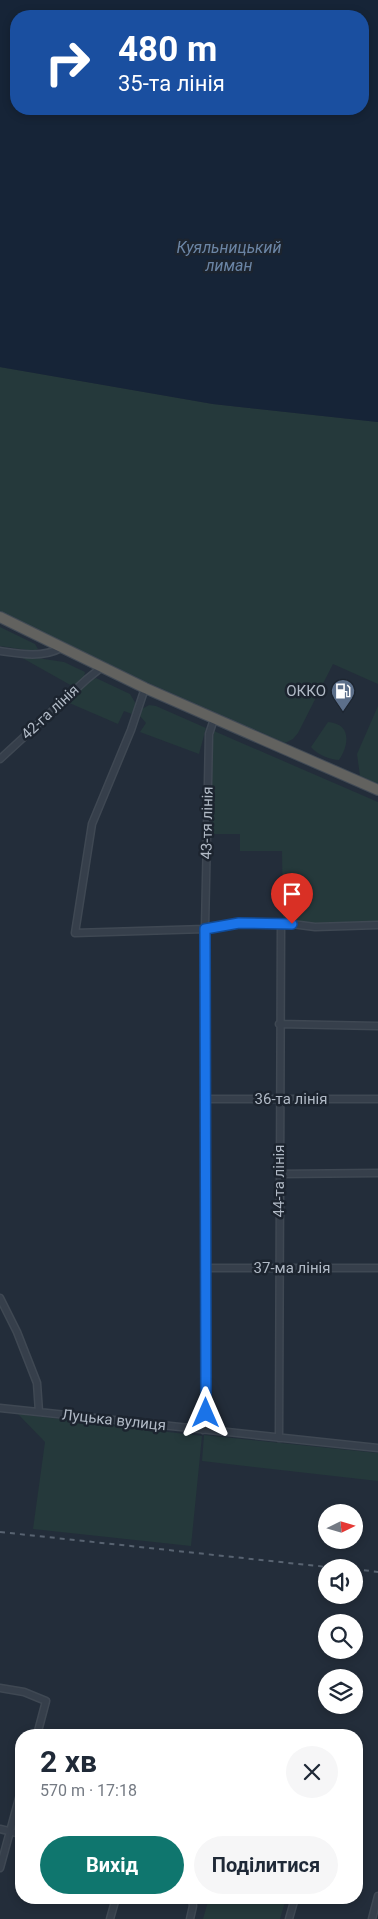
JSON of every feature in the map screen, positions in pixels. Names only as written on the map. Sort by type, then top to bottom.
[{"type":"highway","points":[[0,618],[145,688],[378,790]]},
{"type":"street","points":[[0,658],[3,651],[47,654],[61,648]]},
{"type":"street","name":"42-га лінія","points":[[0,759],[102,667]]},
{"type":"street","points":[[145,688],[131,730],[92,824],[75,933],[205,929],[239,923],[315,927],[378,925]]},
{"type":"street","name":"43-тя лінія","points":[[203,1430],[206,1413],[205,929],[208,757],[209,734],[214,719]]},
{"type":"street","name":"44-та лінія","points":[[279,1438],[279,1024],[281,924]]},
{"type":"street","points":[[279,1024],[378,1026]]},
{"type":"street","name":"36-та лінія","points":[[205,1099],[378,1099]]},
{"type":"street","points":[[280,1174],[378,1173]]},
{"type":"street","name":"37-ма лінія","points":[[206,1268],[378,1268]]},
{"type":"street","points":[[0,1298],[17,1332],[37,1383],[39,1412]]},
{"type":"street","name":"Луцька вулиця","points":[[0,1408],[378,1448]]},
{"type":"street","points":[[0,1688],[24,1692],[46,1701],[39,1729]]},
{"type":"street","points":[[0,1868],[15,1813]]},
{"type":"street","points":[[0,1829],[15,1832]]},
{"type":"street","points":[[372,1919],[378,1896]]},
{"type":"street","points":[[110,1919],[114,1904]]},
{"type":"street","points":[[190,1919],[193,1904]]},
{"type":"street","points":[[294,1904],[290,1918],[298,1919]]},
{"type":"green space","points":[[0,367],[213,404],[378,422],[378,684],[333,664],[298,733],[293,739],[285,743],[144,681],[0,611]]},
{"type":"green space","points":[[0,627],[35,644],[38,649],[34,651],[0,646]]},
{"type":"green space","points":[[17,655],[64,662],[85,672],[84,678],[74,687]]},
{"type":"green space","points":[[96,678],[130,694],[136,704],[132,714],[124,711],[118,724],[67,702],[88,681]]},
{"type":"green space","points":[[149,705],[156,706],[206,728],[199,754],[140,732],[146,723],[140,716],[142,709]]},
{"type":"green space","points":[[378,706],[378,784],[360,776],[357,754]]},
{"type":"green space","points":[[328,722],[336,724],[345,731],[345,748],[339,760],[324,756],[311,747]]},
{"type":"green space","points":[[214,731],[378,802],[378,925],[292,924],[283,917],[282,851],[240,851],[240,834],[210,834]]},
{"type":"green space","points":[[18,1414],[202,1436],[191,1546],[33,1529],[45,1442]]},
{"type":"green space","points":[[204,1435],[378,1453],[378,1481],[202,1461]]},
{"type":"green space","points":[[207,1904],[284,1904],[280,1919],[203,1919]]},
{"type":"water","name":"Куяльницький лиман","points":[[0,0],[378,0],[378,422],[213,404],[0,367]]},
{"type":"railway","points":[[0,1532],[318,1566]]},
{"type":"railway","points":[[363,1570],[378,1572]]},
{"type":"place","name":"ОККО","points":[[343,712]]},
{"type":"route","points":[[206,1413],[205,929],[239,923],[292,924]]}]
